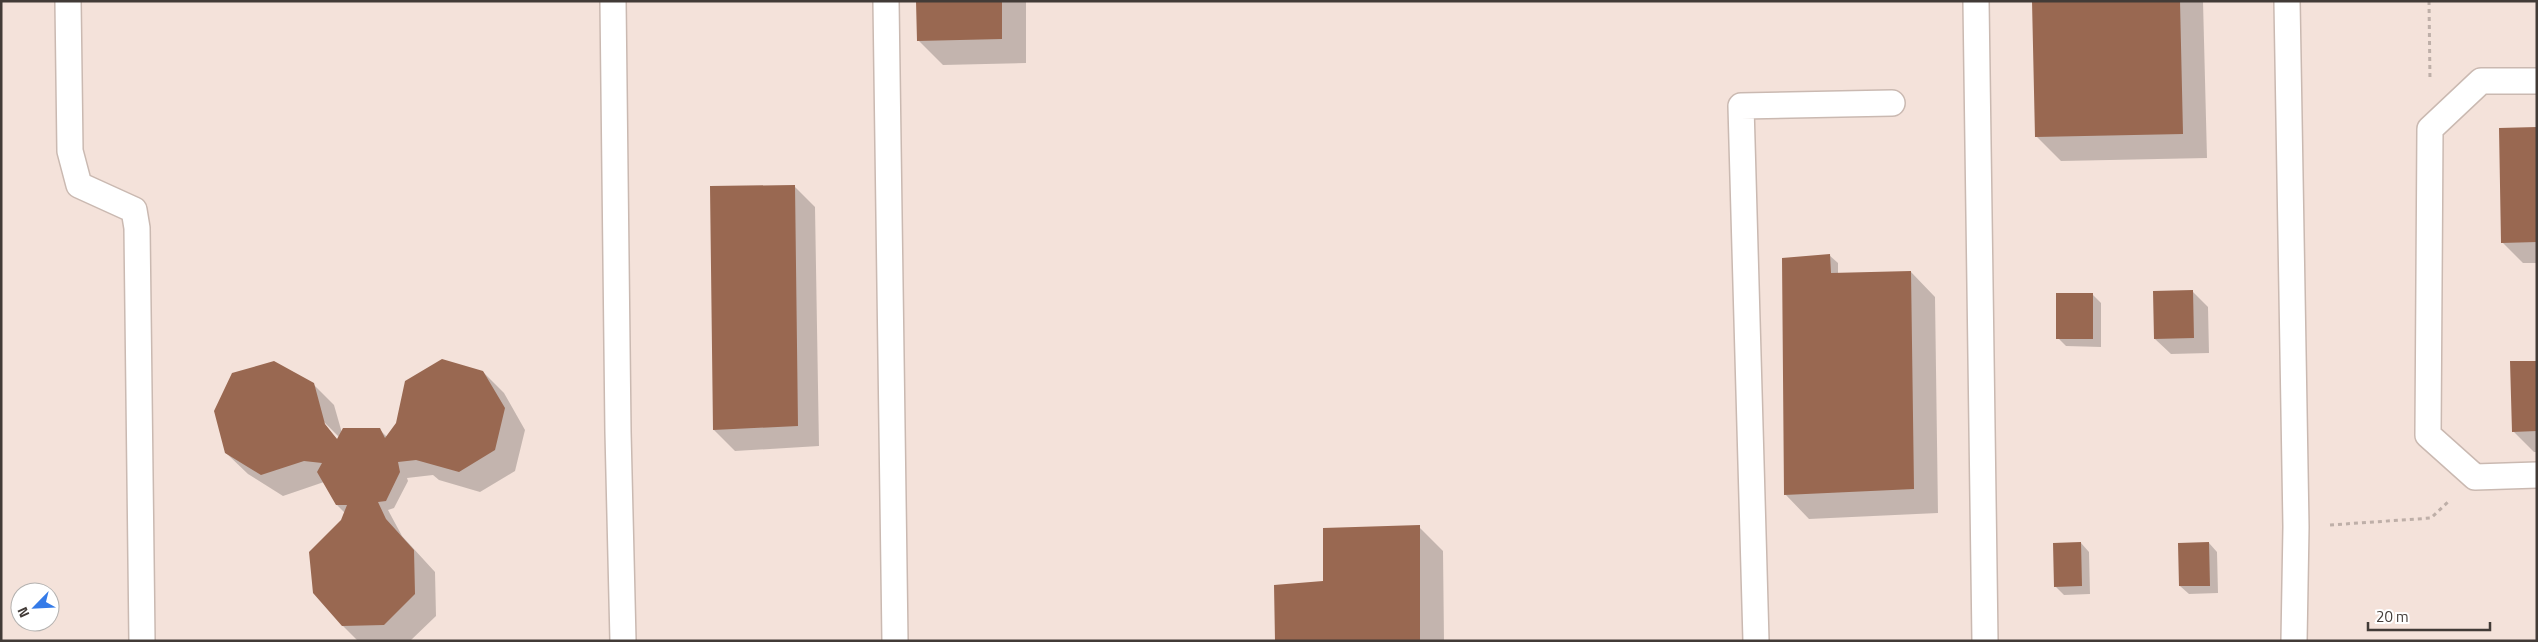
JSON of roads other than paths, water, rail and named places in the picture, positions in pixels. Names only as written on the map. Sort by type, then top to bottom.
[{"type":"lane","points":[[68,1],[70,151],[73,171],[79,185],[134,210],[136,228],[142,641]]},
{"type":"lane","points":[[613,1],[618,432],[624,641]]},
{"type":"lane","points":[[886,1],[895,641]]},
{"type":"lane","points":[[1976,1],[1985,641]]},
{"type":"lane","points":[[2287,1],[2296,527],[2294,641]]},
{"type":"lane","points":[[2537,81],[2481,81],[2430,129],[2428,435],[2476,477],[2537,475]]},
{"type":"lane","points":[[1756,641],[1741,106],[1892,103]]}]
